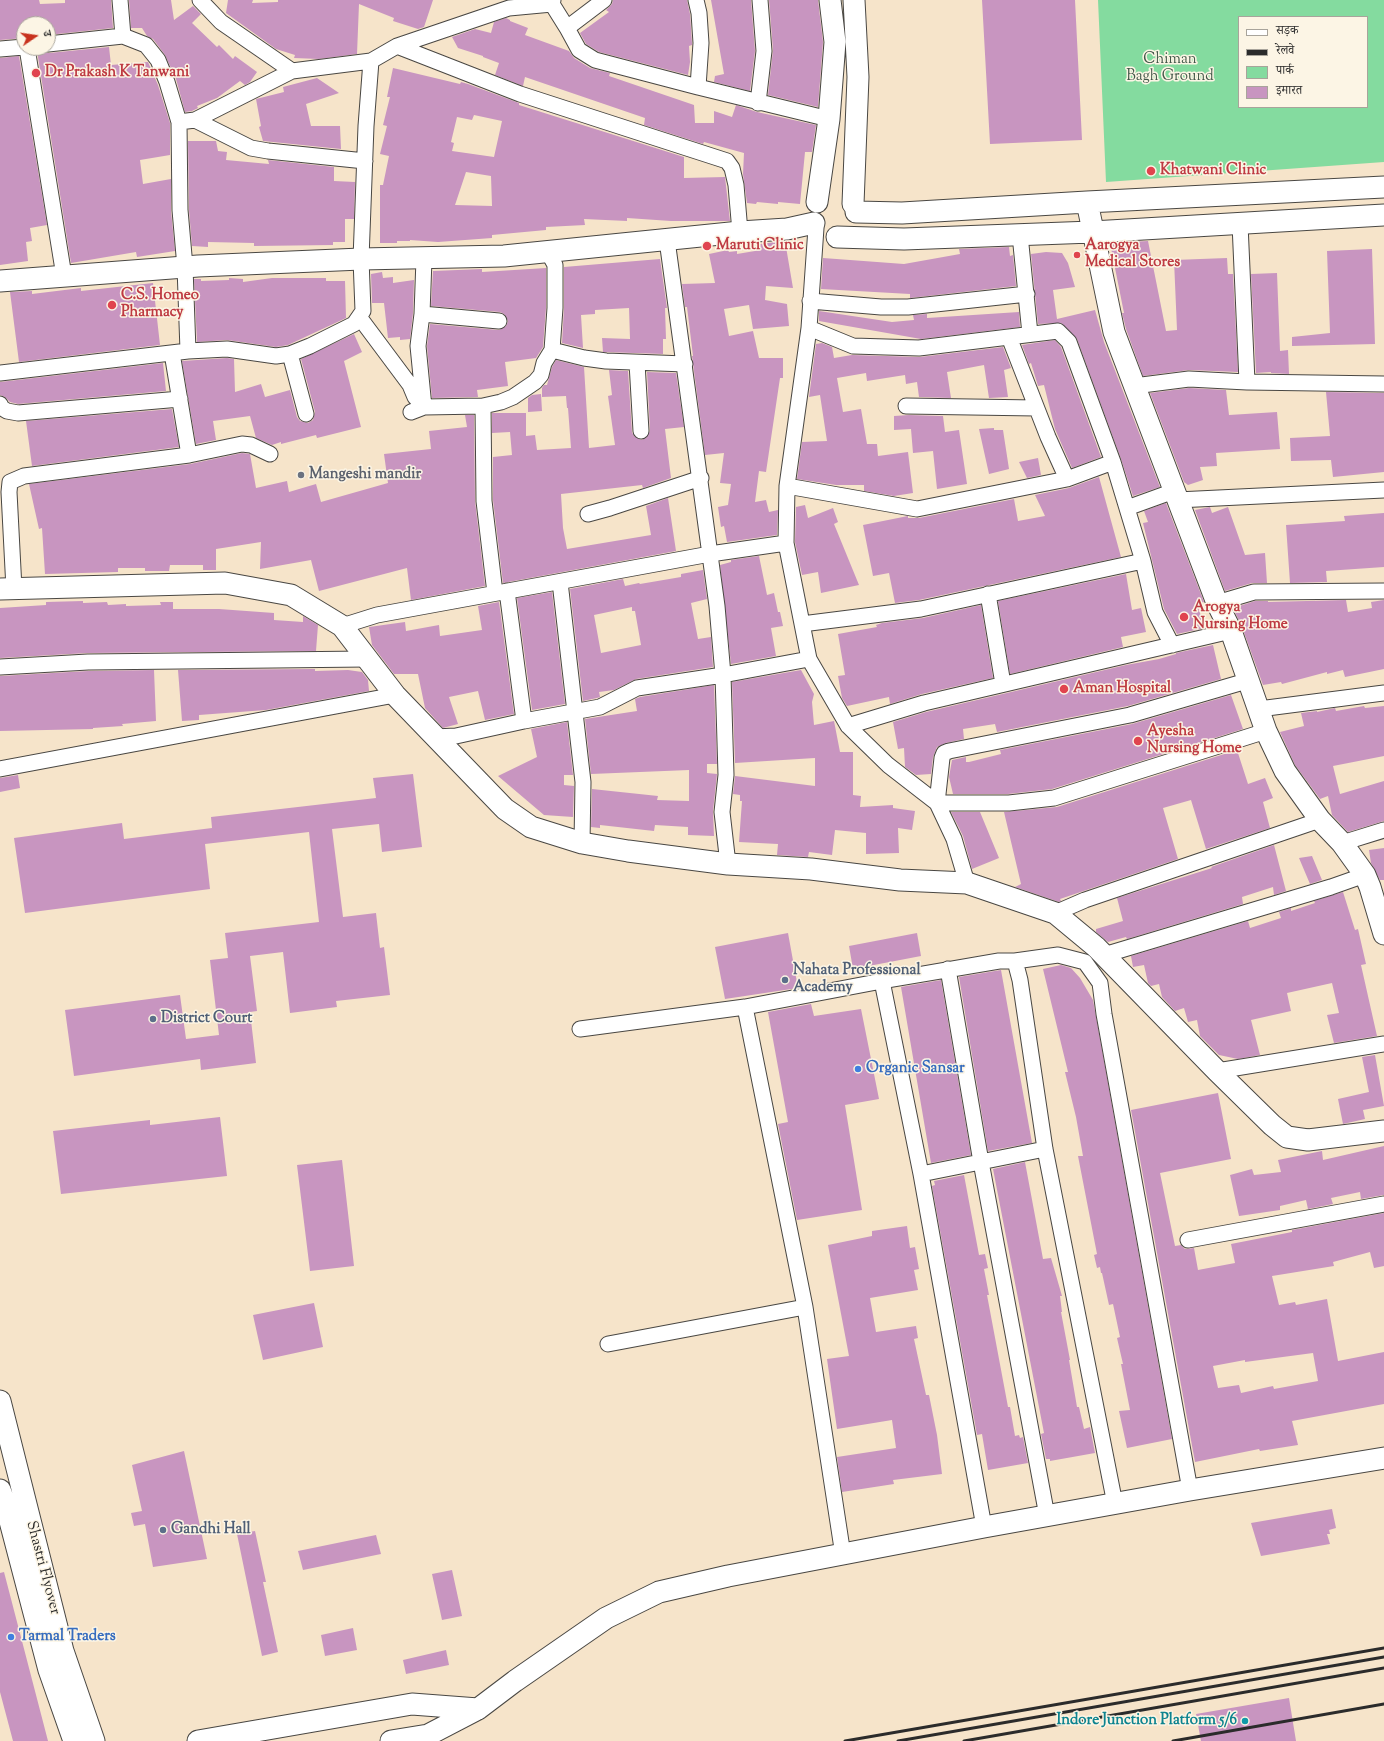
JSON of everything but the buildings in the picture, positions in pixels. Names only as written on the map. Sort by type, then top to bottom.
[{"type":"street","points":[[120,0],[123,36]]},
{"type":"street","points":[[200,0],[221,22],[292,71]]},
{"type":"street","points":[[567,28],[604,0]]},
{"type":"street","points":[[696,0],[699,13],[700,43],[698,87]]},
{"type":"street","points":[[758,103],[764,51],[760,0]]},
{"type":"street","points":[[830,0],[835,42],[829,119],[817,202],[812,212],[815,226],[809,328],[787,486],[786,544],[809,658],[848,726],[888,765],[937,803],[954,839],[966,883]]},
{"type":"street","points":[[837,237],[850,231],[856,219],[858,77],[854,0]]},
{"type":"street","points":[[179,122],[195,120],[292,71],[371,61],[397,46],[509,8],[553,2],[579,50],[595,60],[758,103],[829,119]]},
{"type":"street","points":[[56,43],[123,36],[146,45],[158,60],[167,82],[179,122],[180,210],[185,268],[188,351]]},
{"type":"street","points":[[397,46],[520,94],[727,162],[732,168],[736,186],[740,232]]},
{"type":"street","points":[[0,50],[16,48]]},
{"type":"street","points":[[28,56],[64,276]]},
{"type":"street","points":[[0,372],[188,351],[227,349],[269,356],[290,354],[354,324],[363,312],[361,259],[371,61]]},
{"type":"street","points":[[195,120],[251,148],[365,161]]},
{"type":"street","points":[[817,202],[822,197],[836,193],[843,195],[855,208],[902,213],[1384,186]]},
{"type":"street","points":[[1087,202],[1092,232],[1114,332],[1175,496],[1217,603],[1231,631],[1250,680],[1266,731],[1285,771],[1320,820],[1342,843],[1365,875],[1384,934]]},
{"type":"street","points":[[0,281],[185,268],[361,259],[424,259],[504,256],[740,232],[815,226],[826,236],[904,240],[1092,232],[1384,215]]},
{"type":"street","points":[[1240,224],[1247,382]]},
{"type":"street","points":[[1020,235],[1030,334]]},
{"type":"street","points":[[667,240],[701,478],[717,606],[723,675],[726,775],[722,812],[728,864]]},
{"type":"street","points":[[418,410],[483,406],[501,402],[513,397],[535,382],[541,375],[544,363],[552,350],[555,308],[555,265],[548,252]]},
{"type":"street","points":[[418,410],[418,346],[422,314],[424,259]]},
{"type":"street","points":[[810,301],[881,307],[908,307],[1027,294]]},
{"type":"street","points":[[422,314],[499,321]]},
{"type":"street","points":[[360,318],[410,385],[418,410]]},
{"type":"street","points":[[809,328],[853,346],[919,348],[1058,331],[1069,342],[1113,462],[1143,561],[1155,612],[1172,645]]},
{"type":"street","points":[[1009,337],[1036,408],[1067,480]]},
{"type":"street","points":[[552,350],[584,358],[637,363],[685,364]]},
{"type":"street","points":[[172,353],[189,455]]},
{"type":"street","points":[[290,354],[306,414]]},
{"type":"street","points":[[637,363],[641,431]]},
{"type":"street","points":[[1134,386],[1189,379],[1247,382],[1384,384]]},
{"type":"street","points":[[0,404],[2,408],[7,411],[18,413],[180,399]]},
{"type":"street","points":[[483,406],[484,501],[524,721]]},
{"type":"street","points":[[906,406],[1036,408]]},
{"type":"street","points":[[270,454],[251,445],[242,444],[189,455],[24,476],[10,482],[7,589],[225,583],[291,595],[342,626],[395,695],[505,809],[531,827],[582,843],[628,851],[728,864],[811,869],[900,880],[966,883],[1055,913],[1104,955],[1272,1126],[1287,1137],[1308,1140],[1384,1131]]},
{"type":"street","points":[[787,486],[917,509],[1067,480],[1113,462]]},
{"type":"street","points":[[588,514],[701,478]]},
{"type":"street","points":[[1127,508],[1175,496],[1384,490]]},
{"type":"street","points":[[342,626],[377,615],[501,592],[710,554],[786,544]]},
{"type":"street","points":[[802,624],[921,609],[1143,561]]},
{"type":"street","points":[[560,582],[583,782],[582,843]]},
{"type":"street","points":[[1217,603],[1254,592],[1384,591]]},
{"type":"street","points":[[988,594],[1004,684]]},
{"type":"street","points":[[848,726],[924,703],[1231,631]]},
{"type":"street","points":[[435,737],[456,736],[524,721],[600,707],[637,688],[723,675],[809,658]]},
{"type":"street","points":[[0,667],[88,662],[367,659]]},
{"type":"street","points":[[937,803],[942,758],[944,753],[949,751],[1130,715],[1250,680]]},
{"type":"street","points":[[1259,709],[1384,693]]},
{"type":"street","points":[[0,769],[395,695]]},
{"type":"street","points":[[937,803],[1009,803],[1054,798],[1266,731]]},
{"type":"street","points":[[1055,913],[1085,900],[1320,820]]},
{"type":"street","points":[[1342,843],[1384,830]]},
{"type":"street","points":[[1104,955],[1331,888],[1365,875]]},
{"type":"street","points":[[580,1029],[745,1007],[948,969],[999,961],[1015,961],[1058,955],[1085,962],[1100,983],[1104,1014],[1190,1490]]},
{"type":"street","points":[[1015,961],[1020,980],[1045,1149],[1115,1504]]},
{"type":"street","points":[[948,969],[981,1162],[1047,1516]]},
{"type":"street","points":[[882,981],[921,1174],[984,1527]]},
{"type":"street","points":[[745,1007],[805,1307],[843,1554]]},
{"type":"street","points":[[1217,1071],[1384,1044]]},
{"type":"street","points":[[921,1174],[1045,1149]]},
{"type":"street","points":[[1188,1240],[1384,1204]]},
{"type":"street","points":[[608,1344],[805,1307]]},
{"type":"street","name":"Shastri Flyover","points":[[0,1401],[5,1441],[27,1511],[63,1651],[94,1741]]},
{"type":"street","points":[[391,1741],[428,1735],[478,1709],[515,1681],[606,1618],[659,1592],[728,1576],[984,1527],[1190,1490],[1384,1458]]},
{"type":"street","name":"Shastri Flyover","points":[[3,1498],[48,1670],[74,1741]]},
{"type":"street","points":[[198,1741],[412,1704],[478,1709]]},
{"type":"green space","name":"Chiman Bagh Ground","points":[[1098,0],[1384,0],[1384,162],[1106,182]]},
{"type":"railway","points":[[845,1741],[1384,1648]]},
{"type":"railway","points":[[898,1741],[1384,1657]]},
{"type":"railway","points":[[964,1741],[1384,1668]]},
{"type":"railway","points":[[1173,1741],[1384,1704]]},
{"type":"place","name":"Dr Prakash K Tanwani","points":[[36,73]]},
{"type":"place","name":"Khatwani Clinic","points":[[1151,171]]},
{"type":"place","name":"Maruti Clinic","points":[[707,246]]},
{"type":"place","name":"Aarogya Medical Stores","points":[[1077,255]]},
{"type":"place","name":"C.S. Homeo Pharmacy","points":[[112,305]]},
{"type":"place","name":"Mangeshi mandir","points":[[301,475]]},
{"type":"place","name":"Arogya Nursing Home","points":[[1184,617]]},
{"type":"place","name":"Aman Hospital","points":[[1064,689]]},
{"type":"place","name":"Ayesha Nursing Home","points":[[1138,741]]},
{"type":"place","name":"Nahata Professional Academy","points":[[785,980]]},
{"type":"place","name":"District Court","points":[[153,1019]]},
{"type":"place","name":"Organic Sansar","points":[[858,1069]]},
{"type":"place","name":"Gandhi Hall","points":[[163,1530]]},
{"type":"place","name":"Tarmal Traders","points":[[11,1637]]},
{"type":"place","name":"Indore Junction Platform 5/6","points":[[1245,1721]]}]
